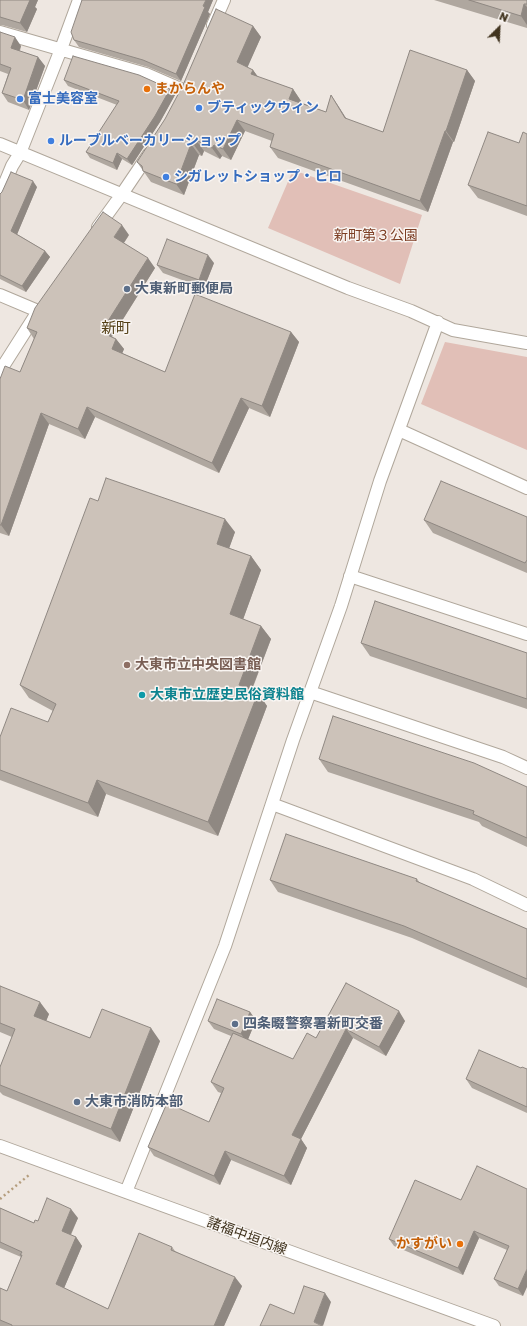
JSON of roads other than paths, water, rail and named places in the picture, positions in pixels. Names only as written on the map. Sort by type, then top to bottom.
[{"type":"street","points":[[0,196],[12,166],[20,153],[79,0]]},
{"type":"street","points":[[209,35],[224,0]]},
{"type":"street","points":[[0,32],[146,74],[184,91]]},
{"type":"street","points":[[0,144],[348,288],[438,322],[453,330],[527,343]]},
{"type":"street","points":[[92,236],[154,146]]},
{"type":"street","points":[[0,295],[40,308],[0,371]]},
{"type":"street","points":[[126,1192],[225,946],[350,576],[380,481],[438,322]]},
{"type":"street","points":[[399,430],[527,488]]},
{"type":"street","points":[[350,576],[527,634]]},
{"type":"street","points":[[310,692],[503,757],[527,768]]},
{"type":"street","points":[[272,804],[473,879],[527,906]]},
{"type":"street","name":"諸福中垣内線","points":[[0,1146],[494,1326]]},
{"type":"place","name":"まからんや","points":[[147,89]]},
{"type":"place","name":"富士美容室","points":[[20,99]]},
{"type":"place","name":"ブティックウィン","points":[[199,108]]},
{"type":"place","name":"ルーブルベーカリーショップ","points":[[51,141]]},
{"type":"place","name":"シガレットショップ・ヒロ","points":[[166,177]]},
{"type":"place","name":"大東新町郵便局","points":[[127,289]]},
{"type":"place","name":"大東市立中央図書館","points":[[127,665]]},
{"type":"place","name":"大東市立歴史民俗資料館","points":[[142,695]]},
{"type":"place","name":"四条畷警察署新町交番","points":[[235,1024]]},
{"type":"place","name":"大東市消防本部","points":[[77,1102]]},
{"type":"place","name":"かすがい","points":[[460,1244]]},
{"type":"district","name":"新町","points":[[116,328]]},
{"type":"park label","name":"新町第３公園","points":[[376,236]]}]
